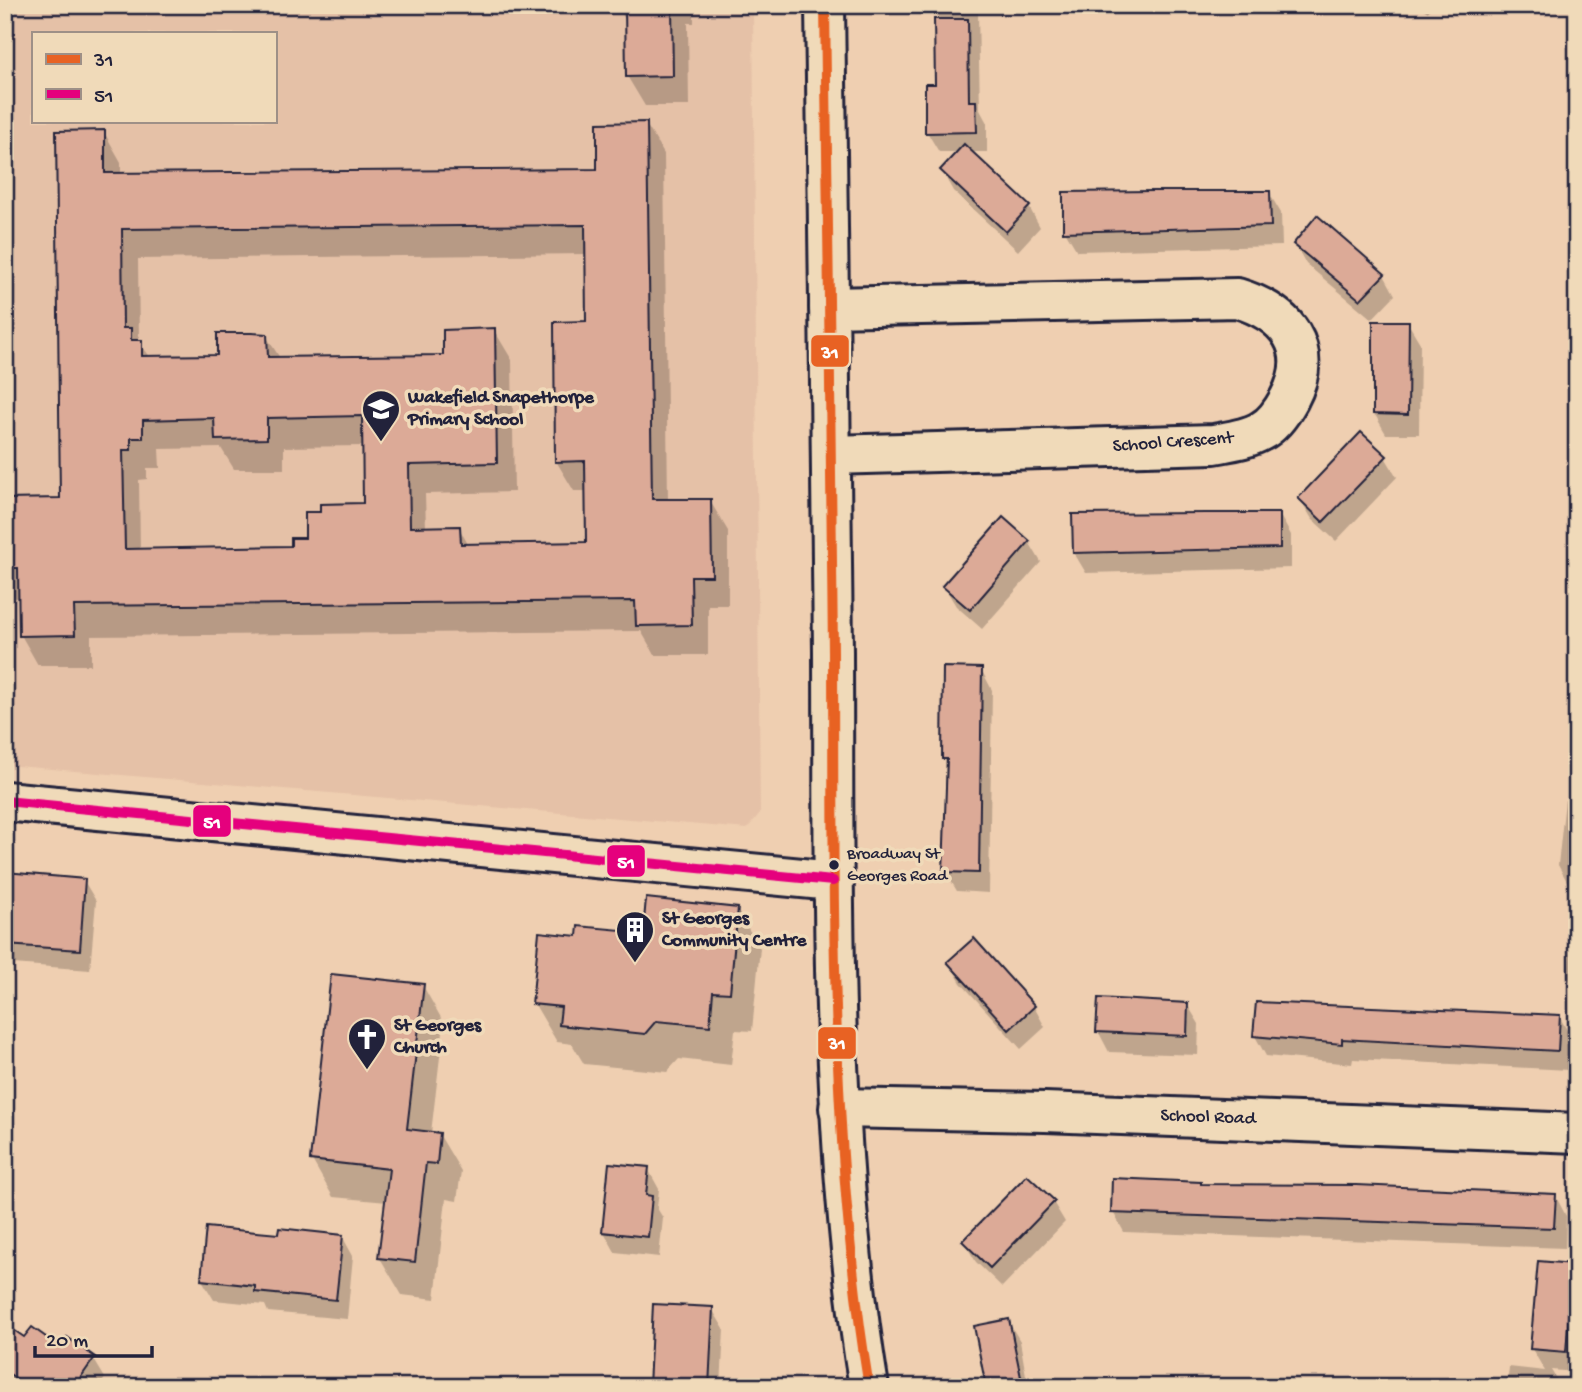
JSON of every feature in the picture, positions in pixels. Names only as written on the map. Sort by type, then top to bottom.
[{"type":"street","points":[[825,5],[833,881],[839,1108],[856,1308],[869,1387]]},
{"type":"street","name":"School Crescent","points":[[829,307],[1237,299],[1260,305],[1280,319],[1297,341],[1300,370],[1282,412],[1264,431],[1241,439],[1134,447],[831,455]]},
{"type":"street","points":[[5,801],[833,881]]},
{"type":"street","name":"School Road","points":[[839,1108],[1045,1112],[1577,1133]]},
{"type":"shaded area","name":"Wakefield Snapethorpe Primary School","points":[[5,5],[753,5],[760,813],[747,829],[5,765]]},
{"type":"building","points":[[625,5],[672,5],[673,76],[626,77]]},
{"type":"building","points":[[934,19],[968,19],[969,101],[976,101],[977,132],[925,133],[925,84],[935,84]]},
{"type":"building","points":[[647,122],[652,499],[711,499],[712,576],[691,576],[692,625],[636,626],[635,601],[74,606],[75,635],[19,636],[18,568],[5,568],[5,499],[60,498],[56,131],[105,130],[105,173],[597,169],[597,123]],"holes":[[[585,225],[586,321],[554,322],[555,462],[585,461],[586,542],[461,544],[460,526],[410,527],[409,465],[497,463],[495,328],[443,330],[443,355],[268,357],[267,334],[251,333],[217,333],[217,355],[142,356],[142,340],[131,340],[131,328],[123,328],[122,229]],[[362,416],[363,503],[320,504],[320,512],[305,512],[305,538],[291,538],[291,546],[125,549],[123,450],[131,450],[131,438],[143,438],[143,420],[214,418],[215,440],[267,439],[267,418]]]},
{"type":"building","points":[[964,144],[1030,206],[1006,232],[940,170]]},
{"type":"building","points":[[1270,191],[1271,226],[1063,232],[1063,192]]},
{"type":"building","points":[[1317,215],[1385,274],[1360,300],[1293,244]]},
{"type":"building","points":[[1373,321],[1409,321],[1408,415],[1373,414]]},
{"type":"building","points":[[1361,432],[1387,456],[1323,522],[1298,498]]},
{"type":"building","points":[[1280,513],[1280,548],[1073,553],[1072,514]]},
{"type":"building","points":[[1003,517],[1030,541],[970,610],[942,586]]},
{"type":"building","points":[[943,667],[982,668],[979,873],[943,872],[947,759],[942,759]]},
{"type":"building","points":[[5,872],[85,879],[80,950],[5,945]]},
{"type":"building","name":"St Georges Community Centre","points":[[646,898],[738,908],[730,993],[713,992],[710,1026],[656,1021],[645,1034],[559,1025],[561,1007],[532,1004],[539,932],[577,936],[578,926],[643,932]]},
{"type":"building","points":[[974,938],[1035,1006],[1009,1030],[947,962]]},
{"type":"building","name":"St Georges Church","points":[[331,974],[424,984],[407,1129],[440,1133],[437,1164],[426,1163],[415,1262],[378,1258],[389,1169],[310,1160]]},
{"type":"building","points":[[1098,998],[1188,1003],[1187,1036],[1096,1032]]},
{"type":"building","points":[[1256,1002],[1560,1015],[1558,1051],[1342,1039],[1342,1044],[1253,1036]]},
{"type":"building","points":[[609,1163],[649,1167],[646,1195],[652,1196],[648,1237],[602,1232]]},
{"type":"building","points":[[1027,1175],[1055,1201],[990,1268],[962,1241]]},
{"type":"building","points":[[1112,1178],[1201,1184],[1357,1185],[1556,1194],[1554,1228],[1111,1213]]},
{"type":"building","points":[[206,1227],[278,1234],[279,1228],[343,1235],[336,1300],[255,1292],[255,1286],[201,1280]]},
{"type":"building","points":[[1538,1261],[1573,1264],[1566,1352],[1530,1349]]},
{"type":"building","points":[[653,1304],[713,1307],[709,1387],[649,1387]]},
{"type":"building","points":[[1009,1319],[1023,1387],[986,1387],[974,1326]]},
{"type":"building","points":[[5,1324],[24,1337],[32,1327],[60,1347],[67,1337],[95,1357],[74,1387],[29,1387],[5,1371]]},
{"type":"transit line","name":"31","points":[[825,5],[836,1020],[847,1204],[869,1387]]},
{"type":"transit line","name":"51","points":[[5,801],[833,881]]},
{"type":"place","name":"Wakefield Snapethorpe Primary School","points":[[381,443]]},
{"type":"place","name":"Broadway St Georges Road","points":[[834,865]]},
{"type":"place","name":"St Georges Community Centre","points":[[635,964]]},
{"type":"place","name":"St Georges Church","points":[[367,1071]]}]
